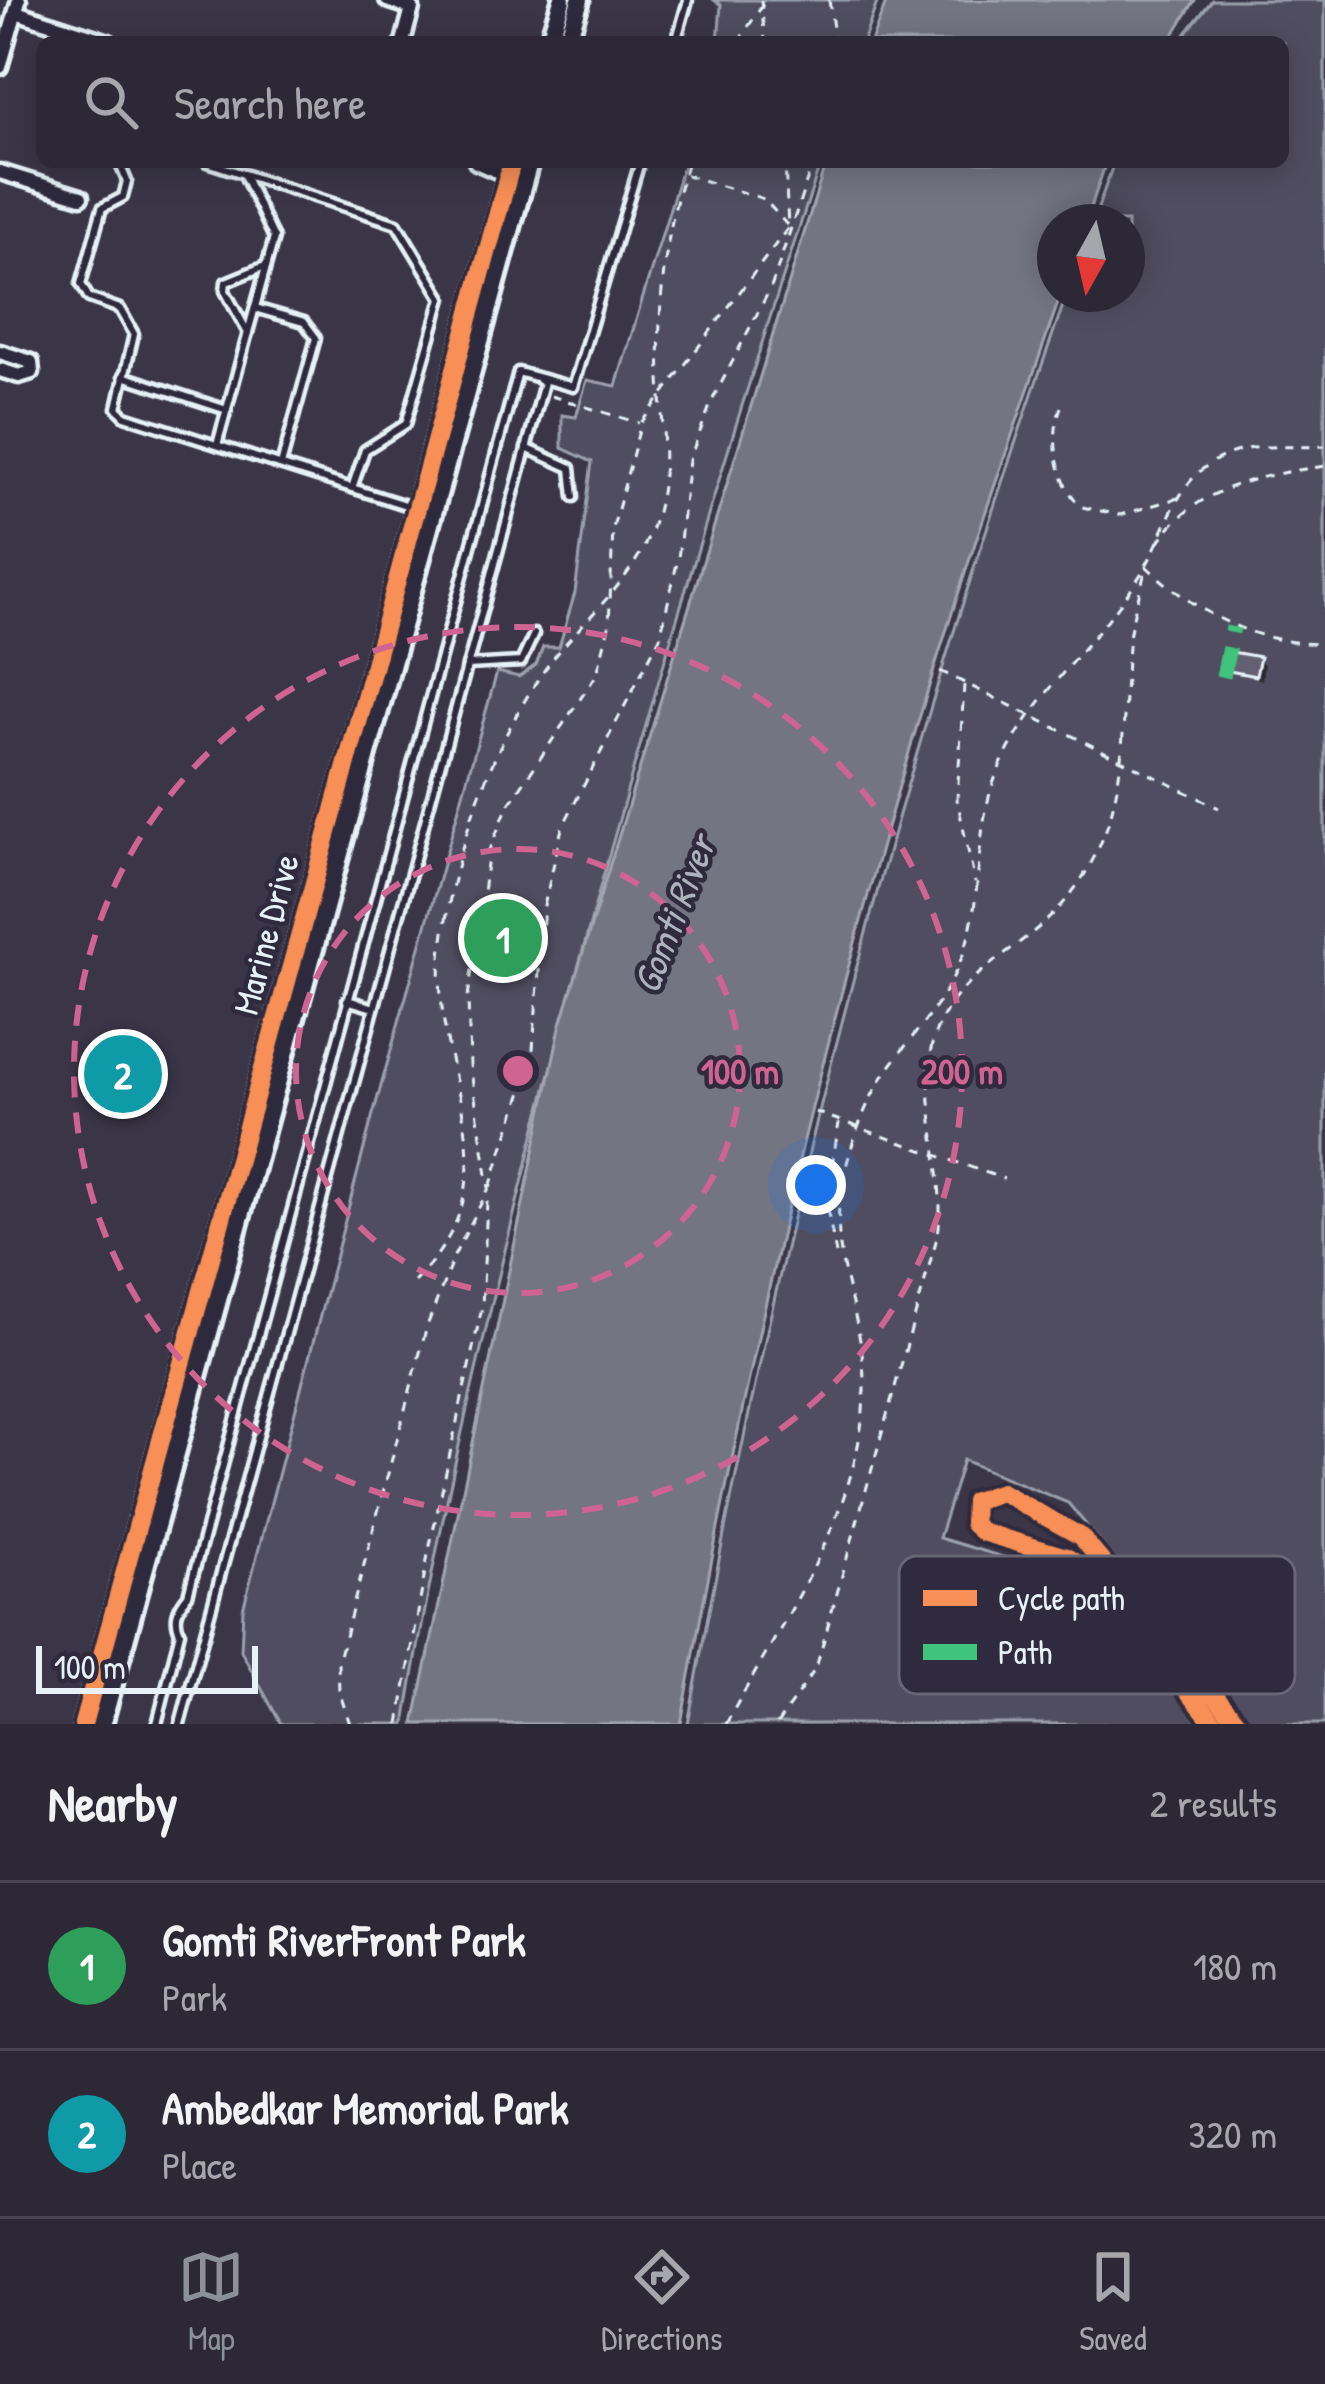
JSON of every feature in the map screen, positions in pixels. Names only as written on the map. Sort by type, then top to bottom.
[{"type":"street","points":[[387,0],[412,8],[405,36]]},
{"type":"street","points":[[551,36],[562,0]]},
{"type":"street","points":[[569,36],[580,0]]},
{"type":"street","points":[[0,67],[17,6],[94,36]]},
{"type":"street","name":"Marine Drive","points":[[102,1724],[527,168]]},
{"type":"street","name":"Marine Drive","points":[[82,1724],[510,169]]},
{"type":"street","points":[[0,172],[81,197]]},
{"type":"street","points":[[0,352],[31,362],[32,372],[19,376],[0,370]]},
{"type":"street","points":[[1063,1556],[982,1532],[973,1524],[974,1501],[989,1491],[1001,1492],[1080,1536],[1097,1556]]},
{"type":"street","points":[[1190,1694],[1215,1724]]},
{"type":"street","points":[[1213,1694],[1238,1724]]},
{"type":"lane","points":[[678,36],[688,0]]},
{"type":"lane","points":[[122,168],[127,181],[123,197],[102,208],[81,284],[89,298],[120,309],[134,334],[115,402],[125,416],[415,508]]},
{"type":"lane","points":[[226,168],[397,224],[442,298],[406,424],[365,450],[352,488]]},
{"type":"lane","points":[[157,1724],[180,1632],[176,1623],[179,1605],[188,1595],[518,372],[573,387],[638,168]]},
{"type":"lane","points":[[217,445],[274,238],[244,174]]},
{"type":"lane","points":[[248,333],[225,291],[226,281],[267,265]]},
{"type":"lane","points":[[255,308],[304,322],[316,338],[281,465]]},
{"type":"lane","points":[[122,376],[227,410]]},
{"type":"lane","points":[[180,1724],[541,394],[544,382],[530,376]]},
{"type":"lane","points":[[526,448],[571,468],[574,497]]},
{"type":"lane","points":[[467,665],[521,662],[534,634]]},
{"type":"lane","points":[[347,1000],[374,1008]]},
{"type":"path","points":[[829,0],[834,36]]},
{"type":"path","points":[[742,36],[762,2]]},
{"type":"path","points":[[762,2],[765,36]]},
{"type":"path","points":[[414,1282],[449,1237],[471,1172],[468,1122],[441,1023],[438,988],[460,853],[500,747],[542,674],[640,556],[664,486],[661,314],[686,168]]},
{"type":"path","points":[[489,1188],[470,1065],[468,997],[490,850],[508,806],[597,674],[611,596],[613,528],[641,424],[788,228],[785,168]]},
{"type":"path","points":[[399,1724],[428,1554],[482,1307],[489,1188],[532,1062],[544,906],[562,828],[660,637],[678,559],[689,460],[712,401],[772,285],[812,168]]},
{"type":"path","points":[[684,175],[764,200],[788,228]]},
{"type":"path","points":[[541,394],[641,424]]},
{"type":"path","points":[[1061,407],[1055,442],[1062,476],[1082,507],[1120,515],[1179,498]]},
{"type":"path","points":[[778,1724],[816,1668],[938,1234],[943,1207],[930,1057],[940,1023],[968,981],[1068,898],[1106,830],[1125,761],[1129,635],[1146,566],[1192,476],[1238,449],[1325,446]]},
{"type":"path","points":[[839,1262],[838,1203],[859,1128],[882,1077],[950,983],[969,939],[986,808],[997,773],[1032,716],[1176,521],[1228,487],[1325,466]]},
{"type":"path","points":[[1146,566],[1185,599],[1236,629],[1325,644]]},
{"type":"path","points":[[940,671],[1219,808]]},
{"type":"path","points":[[964,683],[957,799],[976,891]]},
{"type":"path","points":[[815,1112],[1004,1179]]},
{"type":"path","points":[[726,1724],[824,1545],[852,1464],[864,1379],[826,1203],[840,1121]]},
{"type":"path","points":[[350,1724],[339,1691],[338,1663],[434,1304],[463,1237],[487,1201]]},
{"type":"shaded area","points":[[714,0],[878,0],[865,36],[718,36],[721,5]]},
{"type":"shaded area","points":[[1212,0],[1325,0],[1325,1724],[1252,1724],[1227,1694],[1295,1694],[1295,1556],[1112,1556],[1068,1503],[963,1460],[939,1538],[999,1556],[899,1556],[899,1694],[1177,1694],[1202,1724],[688,1724],[722,1542],[802,1180],[897,823],[1006,469],[1061,312],[1145,312],[1145,204],[1099,204],[1112,168],[1289,168],[1289,36],[1184,36]]},
{"type":"shaded area","points":[[682,168],[819,168],[678,617],[549,1077],[451,1480],[405,1724],[281,1724],[241,1651],[243,1609],[372,1118],[497,672],[519,677],[536,665],[543,647],[559,647],[575,593],[592,462],[562,448],[562,415],[576,417],[587,380],[616,386]]},
{"type":"water","points":[[887,0],[1195,0],[1173,36],[873,36]]},
{"type":"water","name":"Gomti River","points":[[824,168],[1104,168],[1092,204],[1037,204],[1037,312],[1055,312],[948,625],[823,1063],[760,1326],[681,1724],[414,1724],[560,1027]]},
{"type":"building","points":[[1232,652],[1260,657],[1256,676],[1229,671]]},
{"type":"marked path","points":[[1223,677],[1233,627]]},
{"type":"cycle path","points":[[83,1724],[510,168]]},
{"type":"cycle path","points":[[1063,1556],[982,1532],[973,1524],[974,1501],[1001,1492],[1080,1536],[1097,1556]]},
{"type":"cycle path","points":[[1190,1694],[1215,1724]]},
{"type":"cycle path","points":[[1214,1694],[1239,1724]]},
{"type":"place","name":"Gomti RiverFront Park","points":[[503,938]]},
{"type":"place","name":"Ambedkar Memorial Park","points":[[123,1074]]}]
